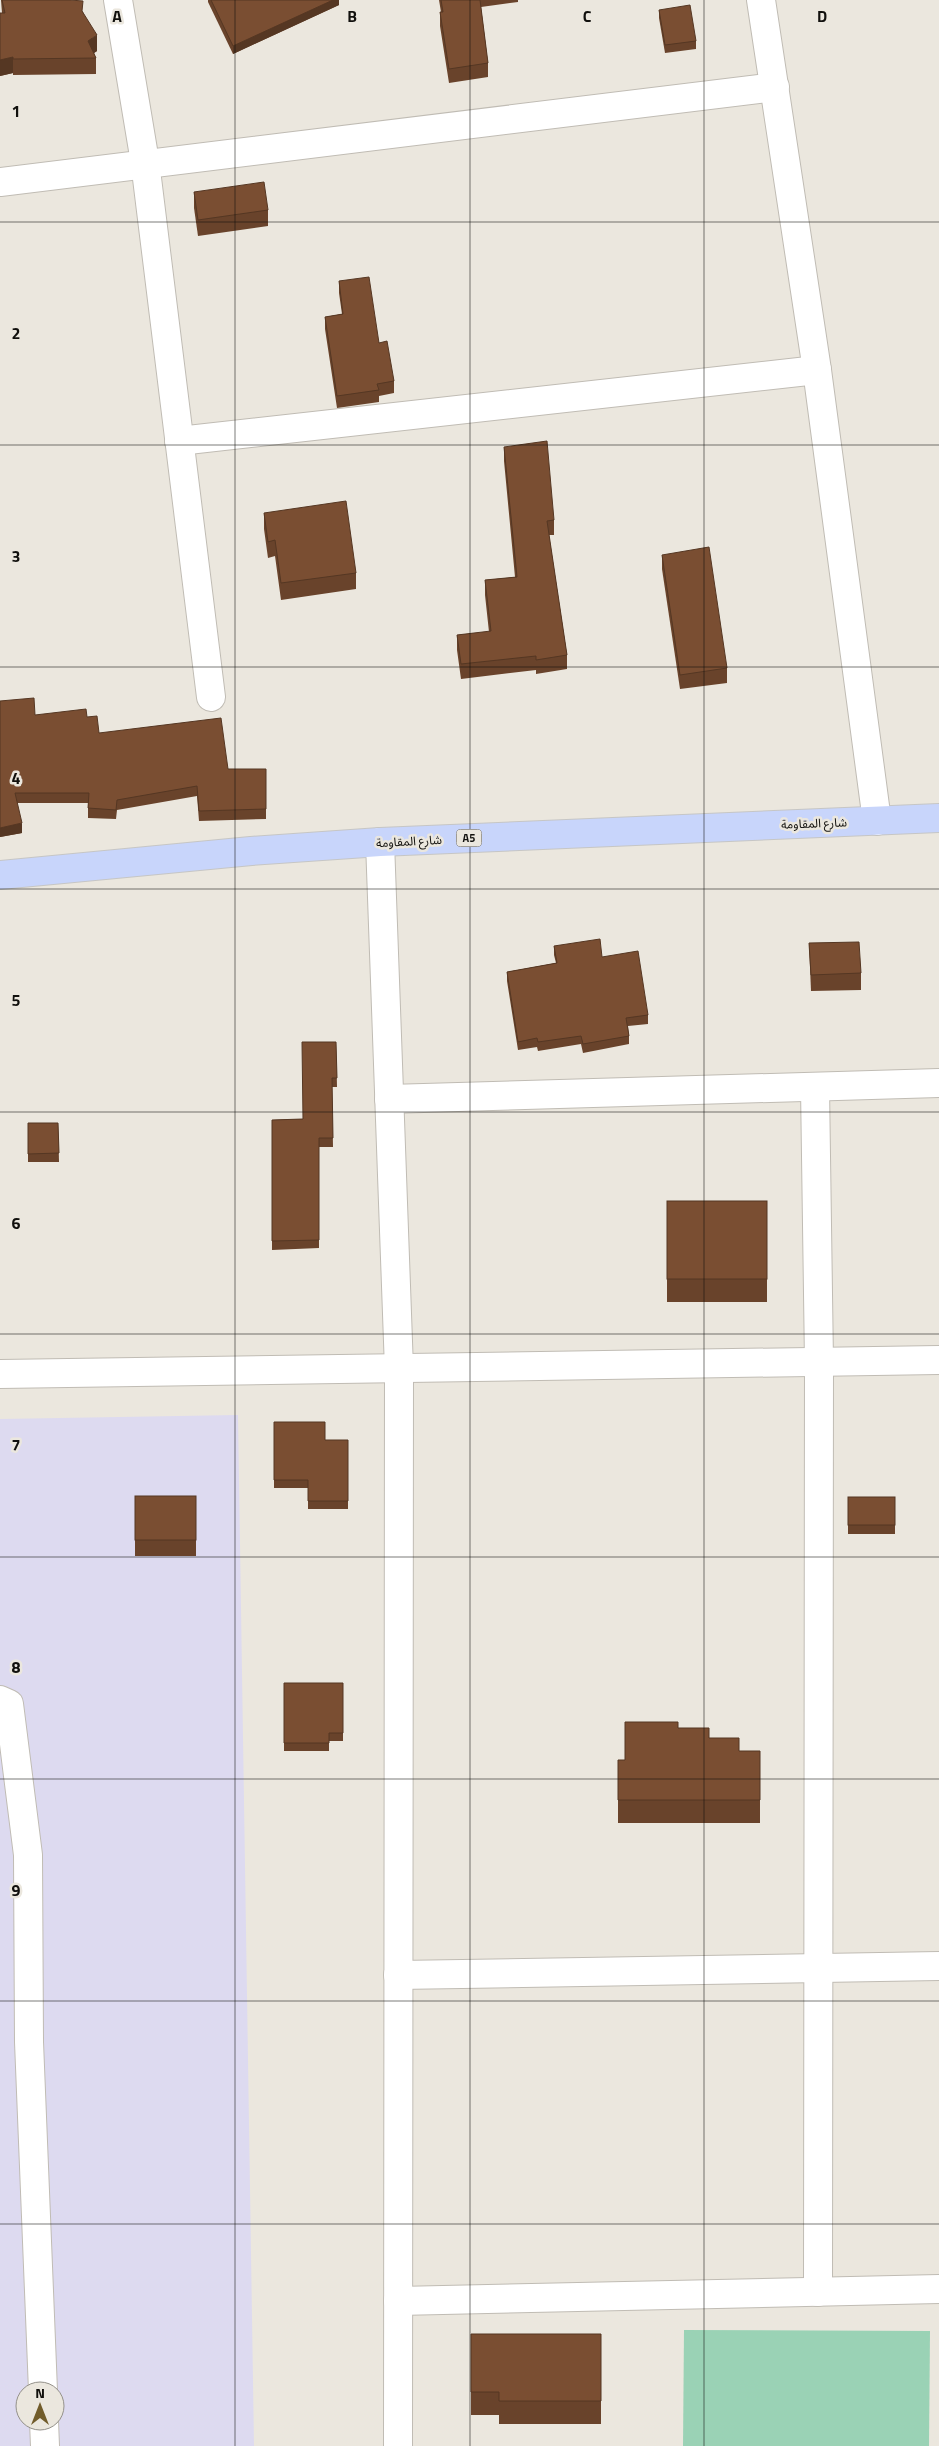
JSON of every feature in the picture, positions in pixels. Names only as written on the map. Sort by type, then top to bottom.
[{"type":"highway","name":"شارع المقاومة","points":[[0,875],[251,851],[380,842],[939,818]]},
{"type":"street","points":[[118,0],[145,162],[211,697]]},
{"type":"street","points":[[761,0],[816,370],[877,821]]},
{"type":"street","points":[[0,182],[145,162],[775,87]]},
{"type":"street","points":[[179,441],[816,370]]},
{"type":"street","points":[[380,842],[399,1369],[398,2446]]},
{"type":"street","points":[[389,1099],[939,1083]]},
{"type":"street","points":[[815,1087],[820,1362],[818,2292]]},
{"type":"street","points":[[0,1374],[939,1360]]},
{"type":"street","points":[[0,1700],[9,1704],[28,1855],[29,2042],[43,2381]]},
{"type":"street","points":[[398,1975],[939,1966]]},
{"type":"street","points":[[398,2301],[939,2289]]},
{"type":"street","points":[[44,2431],[45,2446]]},
{"type":"shaded area","points":[[238,1415],[254,2446],[0,2446],[0,1419]]},
{"type":"green space","points":[[684,2330],[930,2331],[929,2446],[683,2446]]},
{"type":"building","points":[[2,0],[83,1],[82,11],[97,35],[88,41],[96,58],[13,59],[13,57],[0,60],[0,13],[5,13]]},
{"type":"building","points":[[211,0],[333,0],[233,46]]},
{"type":"building","points":[[441,0],[480,0],[488,63],[449,69],[440,12],[443,12]]},
{"type":"building","points":[[690,5],[696,41],[665,45],[659,10]]},
{"type":"building","points":[[264,182],[268,210],[198,220],[194,192]]},
{"type":"building","points":[[369,277],[379,343],[387,341],[394,381],[377,384],[379,390],[337,396],[325,317],[343,314],[339,281]]},
{"type":"building","points":[[547,441],[554,520],[547,521],[567,655],[536,660],[536,656],[461,664],[457,635],[491,631],[485,580],[517,577],[504,447]]},
{"type":"building","points":[[346,501],[356,573],[281,583],[275,540],[268,542],[264,513]]},
{"type":"building","points":[[709,547],[727,668],[680,675],[662,555]]},
{"type":"building","points":[[34,698],[35,715],[86,709],[87,717],[97,716],[99,733],[221,718],[228,769],[266,769],[266,809],[199,811],[197,786],[117,800],[116,810],[88,808],[89,793],[15,793],[22,823],[0,828],[0,701]]},
{"type":"building","points":[[600,939],[602,957],[638,951],[648,1015],[626,1018],[629,1036],[583,1044],[581,1036],[538,1042],[537,1038],[518,1042],[507,972],[557,963],[554,946]]},
{"type":"building","points":[[859,942],[861,973],[811,975],[809,943]]},
{"type":"building","points":[[302,1042],[336,1042],[337,1078],[332,1078],[333,1138],[319,1138],[319,1240],[272,1241],[272,1120],[303,1119]]},
{"type":"building","points":[[28,1123],[58,1123],[59,1153],[28,1154]]},
{"type":"building","points":[[667,1201],[767,1201],[767,1279],[667,1279]]},
{"type":"building","points":[[274,1422],[325,1422],[325,1440],[348,1440],[348,1501],[308,1501],[308,1480],[274,1480]]},
{"type":"building","points":[[135,1496],[196,1496],[196,1540],[135,1540]]},
{"type":"building","points":[[848,1497],[895,1497],[895,1525],[848,1525]]},
{"type":"building","points":[[284,1683],[343,1683],[343,1733],[329,1733],[329,1743],[284,1743]]},
{"type":"building","points":[[625,1722],[678,1722],[678,1728],[709,1728],[709,1738],[739,1738],[739,1751],[760,1751],[760,1800],[618,1800],[618,1760],[625,1760]]},
{"type":"building","points":[[471,2334],[601,2334],[601,2401],[499,2401],[499,2392],[471,2392]]}]
